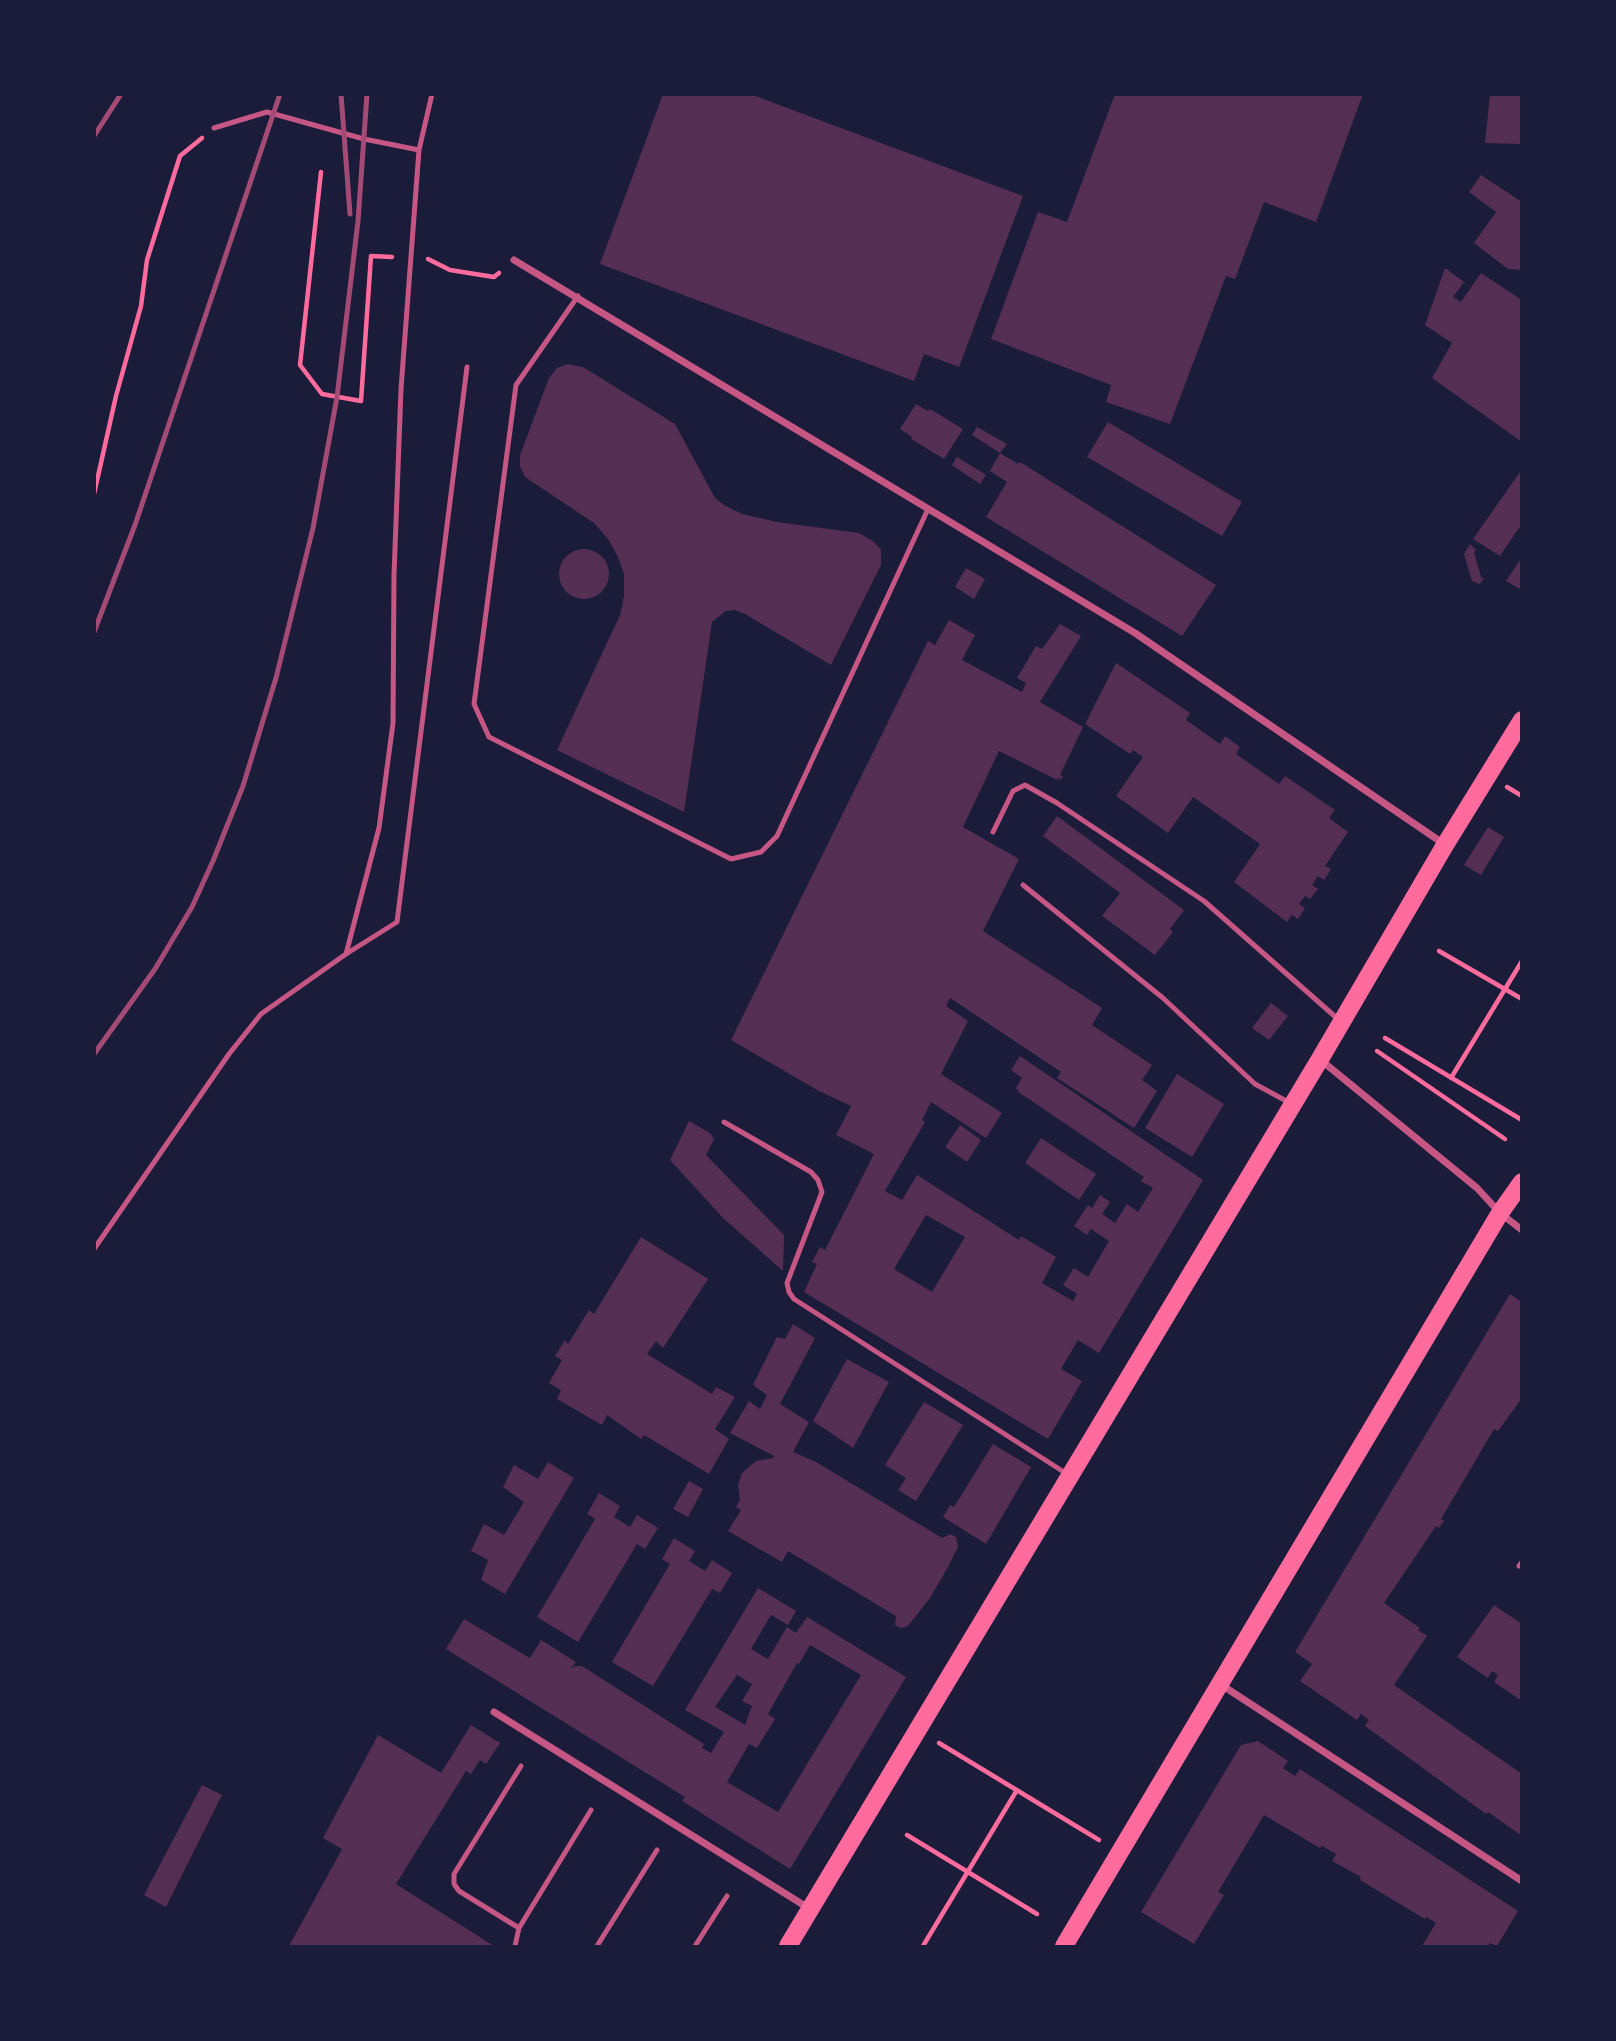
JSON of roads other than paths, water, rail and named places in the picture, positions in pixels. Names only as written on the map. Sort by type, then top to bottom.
[{"type":"main road","points":[[788,1947],[1521,720]]},
{"type":"main road","points":[[1064,1947],[1500,1213],[1521,1182]]},
{"type":"street","points":[[514,260],[578,296],[1135,634],[1445,845]]},
{"type":"street","points":[[1320,1059],[1477,1188],[1500,1213],[1521,1230]]},
{"type":"street","points":[[1220,1684],[1521,1881]]},
{"type":"street","points":[[494,1712],[810,1909]]},
{"type":"lane","points":[[346,954],[379,828],[393,723],[401,389],[419,150],[432,94]]},
{"type":"lane","points":[[214,128],[267,112],[364,139],[419,150]]},
{"type":"lane","points":[[578,296],[516,384],[474,704],[489,737],[731,859],[761,852],[777,836],[928,509]]},
{"type":"lane","points":[[94,1249],[229,1054],[261,1014],[397,922],[467,367]]},
{"type":"lane","points":[[993,832],[1013,791],[1025,785],[1057,803],[1204,901],[1341,1022]]},
{"type":"lane","points":[[1023,885],[1163,998],[1255,1084],[1292,1105]]},
{"type":"lane","points":[[724,1122],[811,1172],[818,1180],[821,1192],[787,1283],[793,1299],[1070,1475]]},
{"type":"lane","points":[[519,1928],[459,1891],[454,1884],[454,1874],[521,1766]]},
{"type":"lane","points":[[515,1947],[519,1928],[591,1810]]},
{"type":"lane","points":[[597,1947],[657,1850]]},
{"type":"lane","points":[[695,1947],[727,1896]]},
{"type":"railway","points":[[94,136],[121,94]]},
{"type":"railway","points":[[94,632],[135,525],[280,94]]},
{"type":"railway","points":[[341,94],[350,214]]},
{"type":"railway","points":[[94,1054],[155,969],[192,907],[243,786],[276,678],[313,528],[337,397],[358,221],[367,94]]}]
